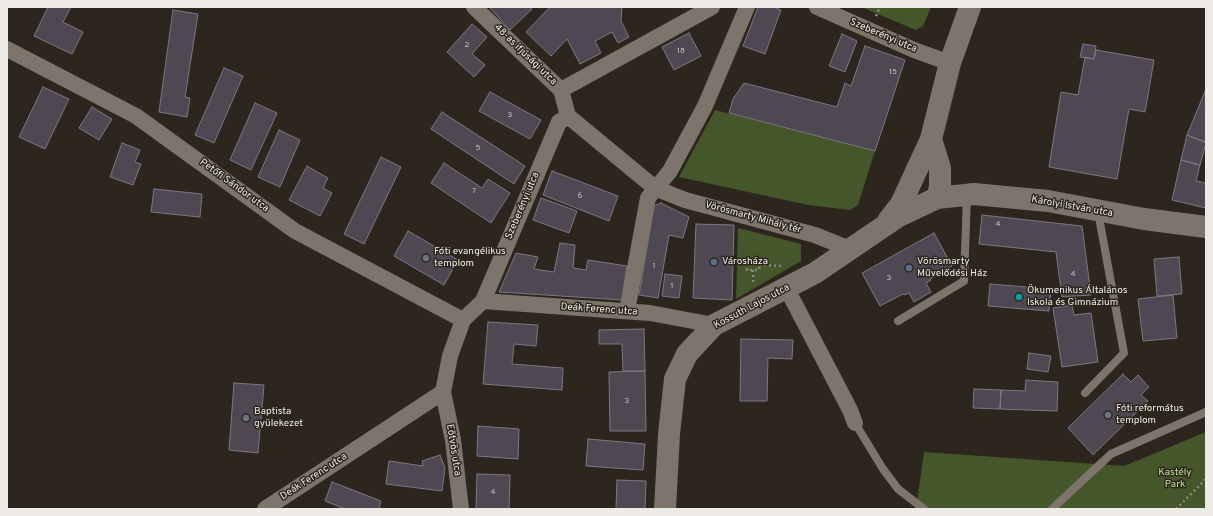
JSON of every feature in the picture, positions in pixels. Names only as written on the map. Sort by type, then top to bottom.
[{"type":"main road","points":[[940,168],[940,187],[937,198],[928,192],[922,182],[928,146],[950,63],[970,7]]},
{"type":"main road","points":[[928,146],[940,168],[971,195]]},
{"type":"main road","points":[[886,224],[901,204],[928,146]]},
{"type":"main road","name":"Károlyi István utca","points":[[937,198],[971,195],[1048,202],[1206,228]]},
{"type":"main road","name":"Kossuth Lajos utca","points":[[665,509],[669,434],[676,379],[686,354],[714,325],[787,289],[827,265],[886,224],[937,198]]},
{"type":"street","name":"48-as ifjúsági utca","points":[[474,7],[561,90],[568,116]]},
{"type":"street","points":[[561,90],[712,7]]},
{"type":"street","points":[[627,311],[648,198],[670,171],[705,106],[747,7]]},
{"type":"street","name":"Szeberényi utca","points":[[817,7],[914,50],[950,63]]},
{"type":"street","name":"Petőfi Sándor utca","points":[[7,48],[136,116],[295,231],[463,320]]},
{"type":"street","points":[[568,116],[655,188]]},
{"type":"street","name":"Szeberényi utca","points":[[483,301],[559,122],[568,116]]},
{"type":"street","name":"Vörösmarty Mihály tér","points":[[655,188],[685,200],[815,235],[850,249]]},
{"type":"street","points":[[787,289],[850,410],[855,423]]},
{"type":"street","points":[[443,392],[450,356],[463,320],[483,301]]},
{"type":"street","name":"Deák Ferenc utca","points":[[483,301],[627,311],[714,325]]},
{"type":"street","name":"Deák Ferenc utca","points":[[265,509],[443,392]]},
{"type":"street","name":"Eötvös utca","points":[[443,392],[453,440],[461,509]]},
{"type":"lane","points":[[898,321],[964,281],[971,195]]},
{"type":"lane","points":[[1085,394],[1124,353],[1097,211]]},
{"type":"lane","points":[[1052,509],[1111,454],[1206,412]]},
{"type":"lane","points":[[855,423],[883,469],[898,489],[924,509]]},
{"type":"path","points":[[748,259],[760,259],[759,265],[759,270],[747,270],[748,259]]},
{"type":"path","points":[[759,265],[789,266]]},
{"type":"path","points":[[1176,509],[1206,479]]},
{"type":"green space","points":[[861,7],[931,7],[923,26],[916,30]]},
{"type":"green space","points":[[715,110],[875,151],[858,205],[850,210],[808,205],[679,177]]},
{"type":"green space","points":[[738,228],[801,244],[801,261],[736,299]]},
{"type":"green space","name":"Kastély Park","points":[[1206,432],[1206,509],[916,509],[924,452],[1124,466]]},
{"type":"building","points":[[48,7],[71,7],[63,22],[83,32],[72,54],[34,36]]},
{"type":"building","points":[[489,7],[530,7],[532,9],[510,30]]},
{"type":"building","points":[[550,7],[622,7],[621,21],[629,37],[618,43],[612,32],[595,41],[601,53],[580,64],[567,39],[551,56],[526,32]]},
{"type":"building","points":[[758,7],[773,7],[781,10],[765,54],[743,46]]},
{"type":"building","points":[[173,10],[198,14],[185,97],[190,98],[187,117],[159,112]]},
{"type":"building","points":[[472,24],[487,37],[472,54],[485,65],[474,77],[447,52]]},
{"type":"building","points":[[689,33],[701,56],[674,70],[662,47]]},
{"type":"building","points":[[842,34],[857,41],[845,72],[829,66]]},
{"type":"building","points":[[1083,44],[1096,46],[1094,59],[1080,57]]},
{"type":"building","points":[[865,46],[905,60],[875,151],[729,113],[733,99],[744,83],[837,107],[845,83],[851,86]]},
{"type":"building","points":[[1096,50],[1154,60],[1145,112],[1129,109],[1117,179],[1049,167],[1061,92],[1078,95],[1085,57],[1094,59]]},
{"type":"building","points":[[224,68],[243,76],[214,143],[195,135]]},
{"type":"building","points":[[43,87],[69,99],[45,149],[19,137]]},
{"type":"building","points":[[1206,89],[1206,142],[1187,135]]},
{"type":"building","points":[[490,92],[541,120],[530,139],[479,111]]},
{"type":"building","points":[[255,103],[277,113],[251,170],[230,160]]},
{"type":"building","points":[[92,107],[112,119],[99,140],[79,128]]},
{"type":"building","points":[[442,112],[525,166],[514,184],[431,129]]},
{"type":"building","points":[[279,130],[300,140],[280,187],[258,177]]},
{"type":"building","points":[[1187,135],[1206,143],[1200,165],[1181,160]]},
{"type":"building","points":[[122,143],[140,150],[135,162],[141,164],[133,185],[110,177]]},
{"type":"building","points":[[381,157],[401,167],[364,244],[344,234]]},
{"type":"building","points":[[1181,160],[1200,165],[1196,181],[1206,183],[1206,208],[1172,200]]},
{"type":"building","points":[[444,163],[482,188],[488,179],[510,193],[491,223],[431,183]]},
{"type":"building","points":[[307,166],[328,178],[323,188],[332,193],[320,216],[289,200]]},
{"type":"building","points":[[552,171],[618,196],[609,221],[543,195]]},
{"type":"building","points":[[154,189],[202,194],[200,217],[151,212]]},
{"type":"building","points":[[541,198],[577,211],[569,233],[533,220]]},
{"type":"building","points":[[661,203],[689,217],[683,238],[669,235],[658,298],[639,295],[654,206]]},
{"type":"building","points":[[982,215],[1082,226],[1091,295],[1062,297],[1056,252],[979,244]]},
{"type":"building","name":"Városháza","points":[[696,224],[734,225],[732,300],[693,298]]},
{"type":"building","name":"Fóti evangélikus templom","points":[[408,231],[458,260],[444,285],[394,256]]},
{"type":"building","name":"Vörösmarty Művelődési Ház","points":[[934,233],[952,266],[930,279],[931,280],[926,283],[931,292],[914,302],[909,293],[903,294],[880,306],[862,273]]},
{"type":"building","points":[[560,243],[575,245],[573,268],[586,270],[588,260],[627,266],[622,300],[499,292],[516,253],[538,257],[534,269],[554,272]]},
{"type":"building","points":[[1179,257],[1182,294],[1157,296],[1154,259]]},
{"type":"building","points":[[665,274],[682,276],[679,298],[662,296]]},
{"type":"building","name":"Ökumenikus Általános Iskola és Gimnázium","points":[[990,284],[1051,289],[1049,311],[988,306]]},
{"type":"building","points":[[1173,295],[1177,338],[1143,341],[1138,299]]},
{"type":"building","points":[[1072,305],[1074,315],[1091,313],[1098,362],[1062,367],[1053,308]]},
{"type":"building","points":[[488,322],[538,325],[536,346],[514,344],[512,364],[563,368],[562,390],[483,384]]},
{"type":"building","points":[[644,329],[645,371],[623,371],[622,344],[599,344],[599,330]]},
{"type":"building","points":[[741,339],[793,340],[792,359],[768,358],[767,401],[740,401]]},
{"type":"building","points":[[1029,353],[1051,356],[1048,372],[1027,369]]},
{"type":"building","points":[[645,371],[646,431],[610,431],[609,372]]},
{"type":"building","name":"Fóti református templom","points":[[1123,374],[1131,382],[1138,375],[1149,387],[1141,395],[1148,401],[1093,455],[1068,428]]},
{"type":"building","points":[[1026,380],[1058,382],[1057,411],[1000,409],[1001,390],[1025,391]]},
{"type":"building","name":"Baptista gyülekezet","points":[[234,383],[264,385],[258,453],[229,450]]},
{"type":"building","points":[[974,389],[1001,390],[1000,409],[973,408]]},
{"type":"building","points":[[478,426],[519,429],[518,459],[477,456]]},
{"type":"building","points":[[588,439],[645,444],[643,470],[586,466]]},
{"type":"building","points":[[440,455],[445,468],[442,491],[386,484],[389,461],[423,466],[422,461]]},
{"type":"building","points":[[477,474],[510,475],[509,509],[476,509]]},
{"type":"building","points":[[617,480],[646,481],[645,509],[616,509]]},
{"type":"building","points":[[332,482],[381,501],[379,509],[345,509],[325,501]]},
{"type":"place","name":"Fóti evangélikus templom","points":[[426,258]]},
{"type":"place","name":"Városháza","points":[[714,262]]},
{"type":"place","name":"Vörösmarty Művelődési Ház","points":[[909,268]]},
{"type":"place","name":"Ökumenikus Általános Iskola és Gimnázium","points":[[1019,297]]},
{"type":"place","name":"Fóti református templom","points":[[1108,415]]},
{"type":"place","name":"Baptista gyülekezet","points":[[246,418]]}]
